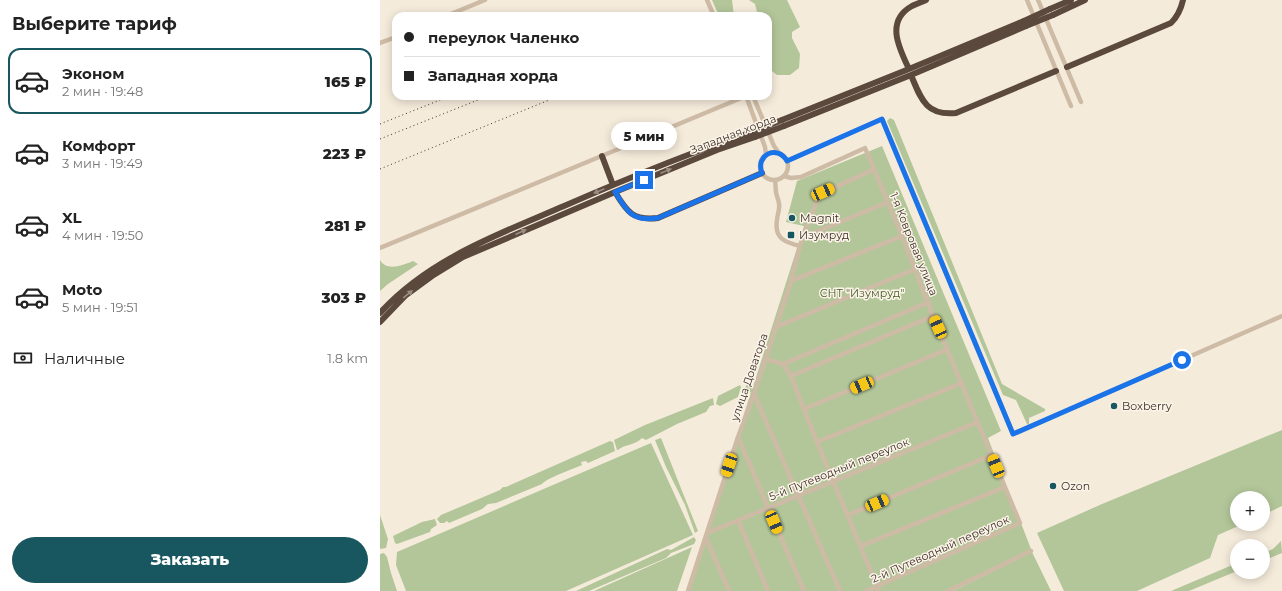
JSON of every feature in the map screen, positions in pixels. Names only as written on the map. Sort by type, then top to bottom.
[{"type":"highway","points":[[926,0],[908,9],[900,17],[896,33],[898,42],[918,90],[925,102],[938,113],[945,114],[956,112],[1056,71]]},
{"type":"highway","name":"Западная хорда","points":[[1052,12],[1071,0]]},
{"type":"highway","name":"Западная хорда","points":[[380,322],[406,295],[447,266],[463,257],[615,192],[910,72],[1025,23],[1085,0]]},
{"type":"highway","points":[[1066,67],[1171,23],[1181,10],[1183,0]]},
{"type":"highway","name":"Западная хорда","points":[[380,313],[402,291],[428,271],[460,252],[613,185],[715,144],[754,135]]},
{"type":"highway","points":[[602,156],[613,185]]},
{"type":"highway","points":[[615,192],[624,207],[636,217],[642,219],[658,218],[762,173]]},
{"type":"street","points":[[456,12],[485,0]]},
{"type":"street","points":[[707,0],[712,12]]},
{"type":"street","points":[[1027,0],[1071,106]]},
{"type":"street","points":[[1038,0],[1081,102]]},
{"type":"street","points":[[380,43],[392,38]]},
{"type":"street","points":[[380,248],[736,100]]},
{"type":"street","points":[[747,100],[765,147],[766,155]]},
{"type":"street","points":[[755,100],[774,146],[787,161],[787,170],[784,176],[775,180],[766,178],[760,168],[761,162],[766,155],[771,153],[779,153]]},
{"type":"street","points":[[787,161],[882,119],[1013,434],[1282,316]]},
{"type":"street","name":"1-я Ковровая улица","points":[[784,176],[791,178],[808,174],[865,148],[929,302],[933,316],[1020,523]]},
{"type":"street","name":"улица Доватора","points":[[688,591],[791,281],[800,246],[819,195],[874,169]]},
{"type":"street","points":[[775,180],[776,195],[779,202],[776,227],[778,235],[788,243],[800,246]]},
{"type":"street","points":[[804,237],[888,202]]},
{"type":"street","points":[[791,281],[902,236]]},
{"type":"street","points":[[776,327],[915,269]]},
{"type":"street","points":[[765,359],[783,364],[929,302]]},
{"type":"street","points":[[791,376],[933,316]]},
{"type":"street","points":[[804,409],[948,349]]},
{"type":"street","points":[[783,364],[791,376],[878,589]]},
{"type":"street","points":[[817,442],[962,383]]},
{"type":"street","points":[[754,394],[840,591]]},
{"type":"street","name":"5-й Путеводный переулок","points":[[706,535],[738,520],[978,422]]},
{"type":"street","points":[[738,437],[804,591]]},
{"type":"street","points":[[848,515],[992,455]]},
{"type":"street","points":[[861,546],[1005,487]]},
{"type":"street","points":[[738,520],[768,591]]},
{"type":"street","name":"2-й Путеводный переулок","points":[[866,591],[878,589],[1020,523]]},
{"type":"street","points":[[706,535],[729,591]]},
{"type":"street","points":[[948,591],[1031,551]]},
{"type":"green space","points":[[712,0],[732,0],[734,12],[717,12]]},
{"type":"green space","points":[[749,0],[787,0],[800,27],[792,32],[792,38],[800,54],[799,68],[790,75],[777,75],[772,71],[772,12],[757,12],[755,4]]},
{"type":"green space","points":[[890,118],[894,120],[1002,384],[1045,409],[1045,411],[1029,418],[1029,425],[1027,424],[1016,400],[1003,395],[887,121]]},
{"type":"green space","name":"СНТ \"Изумруд\"","points":[[882,146],[1001,431],[988,438],[1031,549],[945,591],[688,591],[751,392],[747,393],[744,390],[747,384],[752,384],[753,387],[804,226],[786,222],[797,181]]},
{"type":"green space","points":[[380,260],[383,264],[391,267],[400,266],[413,261],[418,264],[380,291]]},
{"type":"green space","points":[[740,385],[741,387],[738,397],[720,406],[716,404],[718,396]]},
{"type":"green space","points":[[713,398],[714,405],[710,406],[706,412],[677,424],[646,440],[642,438],[637,442],[617,450],[614,440],[645,425]]},
{"type":"green space","points":[[1282,430],[1282,506],[1270,512],[1270,491],[1230,491],[1230,530],[1218,535],[1210,558],[1137,591],[1064,591],[1037,533],[1102,504]]},
{"type":"green space","points":[[661,438],[698,531],[695,533],[685,505],[666,467],[655,440]]},
{"type":"green space","points":[[610,441],[613,442],[615,451],[588,463],[586,461],[581,462],[582,465],[554,476],[542,484],[496,503],[488,504],[482,509],[449,523],[447,521],[440,523],[437,519],[441,515],[500,490],[503,487]]},
{"type":"green space","points":[[651,443],[693,535],[566,591],[406,591],[396,565],[397,552]]},
{"type":"green space","points":[[380,515],[388,539],[386,548],[380,549]]},
{"type":"green space","points":[[435,519],[437,525],[431,529],[430,532],[397,544],[395,543],[393,536],[422,522]]},
{"type":"green space","points":[[694,537],[696,540],[694,544],[671,553],[666,558],[589,591],[576,591],[667,549],[671,550]]},
{"type":"green space","points":[[1281,541],[1282,553],[1270,558],[1270,550]]},
{"type":"green space","points":[[692,547],[677,591],[594,591]]},
{"type":"green space","points":[[1032,552],[1051,591],[953,591]]},
{"type":"green space","points":[[384,553],[387,557],[397,591],[380,591],[380,554]]},
{"type":"green space","points":[[1230,566],[1230,574],[1189,591],[1171,591]]},
{"type":"railway","points":[[380,124],[440,100]]},
{"type":"railway","points":[[380,139],[478,100]]},
{"type":"railway","points":[[380,169],[549,100]]},
{"type":"place","name":"Magnit","points":[[792,218]]},
{"type":"place","name":"Изумруд","points":[[791,235]]},
{"type":"place","name":"Boxberry","points":[[1114,406]]},
{"type":"place","name":"Ozon","points":[[1053,486]]},
{"type":"route","points":[[644,180],[615,192],[624,207],[636,217],[642,219],[658,218],[762,173],[760,165],[764,157],[768,154],[774,152],[779,153],[784,156],[787,161],[882,119],[1013,434],[1182,360]]}]
